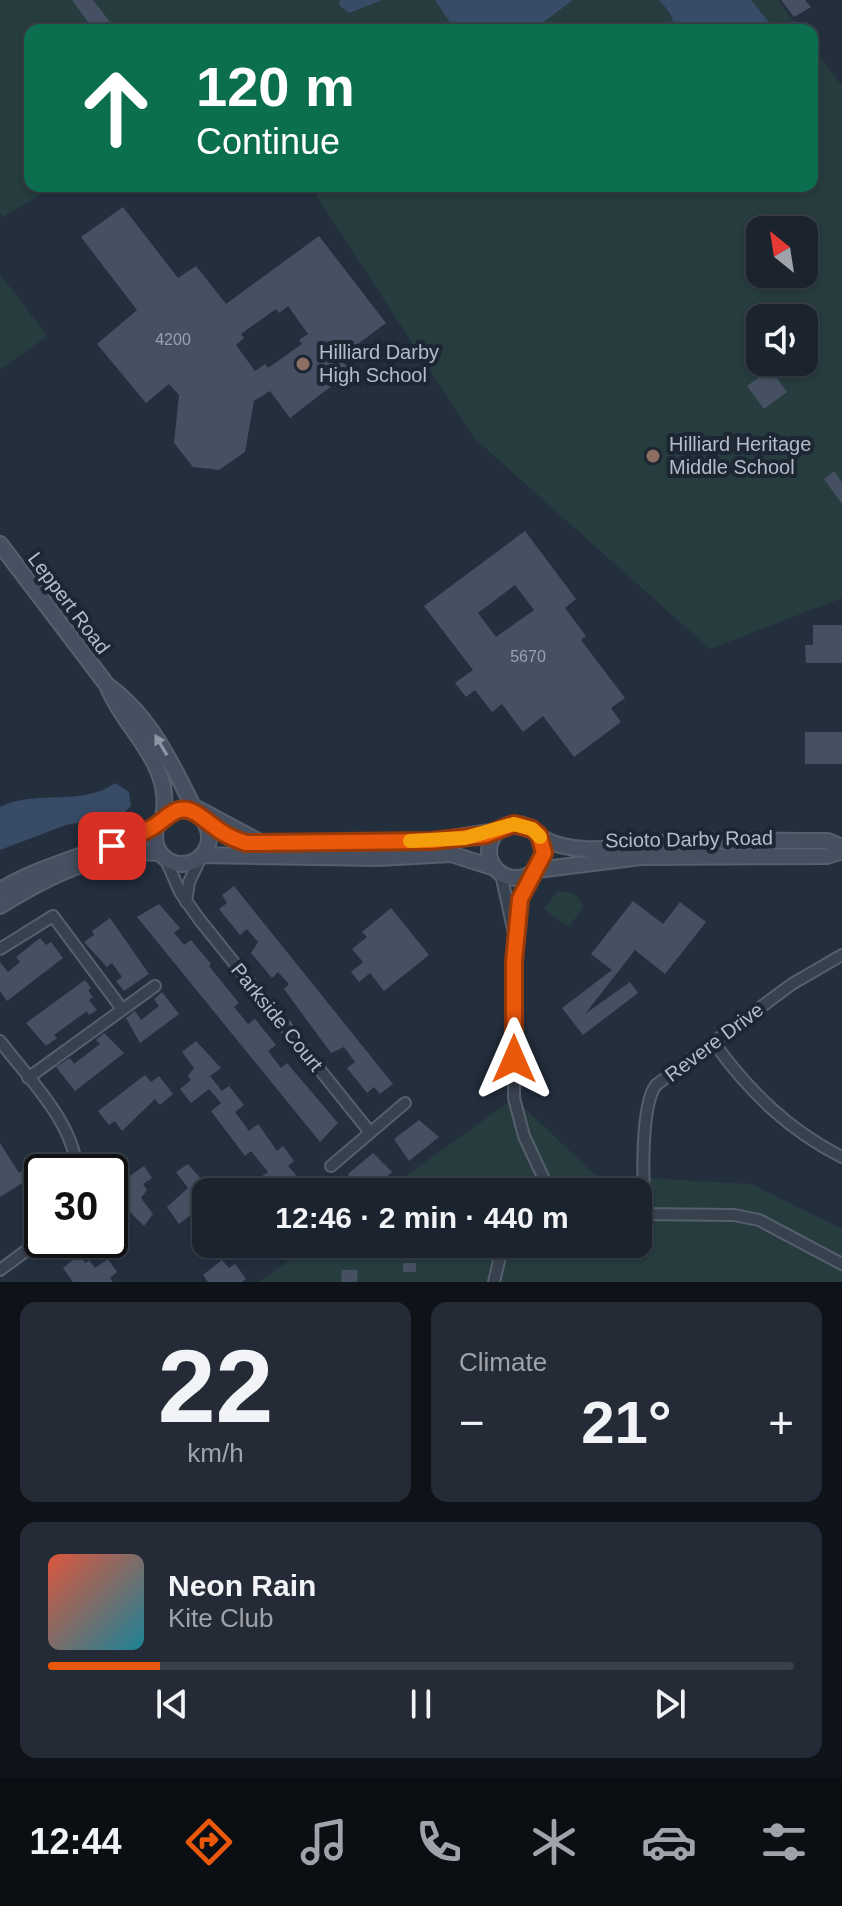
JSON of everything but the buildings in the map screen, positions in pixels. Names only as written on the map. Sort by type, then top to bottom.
[{"type":"main road","name":"Leppert Road","points":[[0,544],[107,685],[115,705],[142,741],[160,773],[166,800],[160,821]]},
{"type":"main road","name":"Leppert Road","points":[[107,685],[125,697],[154,732],[199,815]]},
{"type":"main road","points":[[0,890],[51,864],[128,840],[175,811],[199,815],[258,841]]},
{"type":"main road","points":[[0,906],[81,865],[108,856],[163,856],[182,865],[201,857],[378,858],[451,854],[513,879],[533,873],[544,853],[540,837],[524,825],[432,841],[246,843],[199,815]]},
{"type":"main road","points":[[199,815],[209,843],[201,857]]},
{"type":"main road","points":[[160,821],[154,836],[163,856]]},
{"type":"main road","points":[[497,831],[489,847],[498,871]]},
{"type":"main road","name":"Scioto Darby Road","points":[[540,837],[552,844],[582,850],[735,840],[828,841],[842,849]]},
{"type":"main road","name":"Scioto Darby Road","points":[[533,873],[641,857],[827,856],[842,849]]},
{"type":"street","name":"Parkside Court","points":[[163,856],[186,902],[369,1131]]},
{"type":"street","points":[[186,902],[187,887],[201,857]]},
{"type":"street","points":[[498,871],[515,938],[514,1098],[529,1150],[543,1178]]},
{"type":"street","points":[[515,938],[519,931],[520,899],[533,873]]},
{"type":"street","points":[[0,949],[53,916],[122,1009]]},
{"type":"street","name":"Revere Drive","points":[[643,1178],[647,1092],[792,984],[842,955]]},
{"type":"street","points":[[28,1078],[155,986]]},
{"type":"street","points":[[0,1041],[71,1142],[73,1154]]},
{"type":"street","points":[[714,1043],[750,1091],[772,1110],[842,1157]]},
{"type":"street","points":[[331,1166],[405,1103]]},
{"type":"street","points":[[652,1214],[734,1215],[759,1220],[842,1264]]},
{"type":"street","points":[[0,1270],[24,1252]]},
{"type":"street","points":[[494,1282],[500,1258]]},
{"type":"green space","points":[[0,0],[778,0],[796,24],[24,24],[24,192],[45,192],[3,217],[0,214]]},
{"type":"green space","points":[[818,54],[842,86],[842,598],[710,649],[474,438],[314,192],[818,192]]},
{"type":"green space","points":[[0,274],[47,336],[0,370]]},
{"type":"green space","points":[[558,891],[574,894],[583,907],[569,927],[544,909]]},
{"type":"green space","points":[[514,1098],[595,1175],[647,1178],[403,1178]]},
{"type":"green space","points":[[652,1178],[751,1184],[842,1229],[842,1282],[259,1282],[292,1258],[652,1258]]},
{"type":"water","points":[[340,0],[382,0],[349,13],[339,5]]},
{"type":"water","points":[[435,0],[573,0],[541,24],[451,24]]},
{"type":"water","points":[[659,0],[751,0],[770,24],[674,24],[670,13]]},
{"type":"water","points":[[115,783],[129,792],[131,806],[122,815],[66,825],[0,850],[0,807],[29,799],[89,794]]},
{"type":"slow traffic","points":[[410,841],[486,835],[514,824],[532,829],[540,837]]},
{"type":"place","name":"Hilliard Darby High School","points":[[303,364]]},
{"type":"place","name":"Hilliard Heritage Middle School","points":[[653,456]]},
{"type":"route","points":[[112,846],[158,825],[167,814],[184,810],[197,814],[218,832],[246,843],[292,840],[432,841],[486,835],[514,824],[532,829],[543,843],[544,853],[520,899],[514,961],[514,1059]]}]
